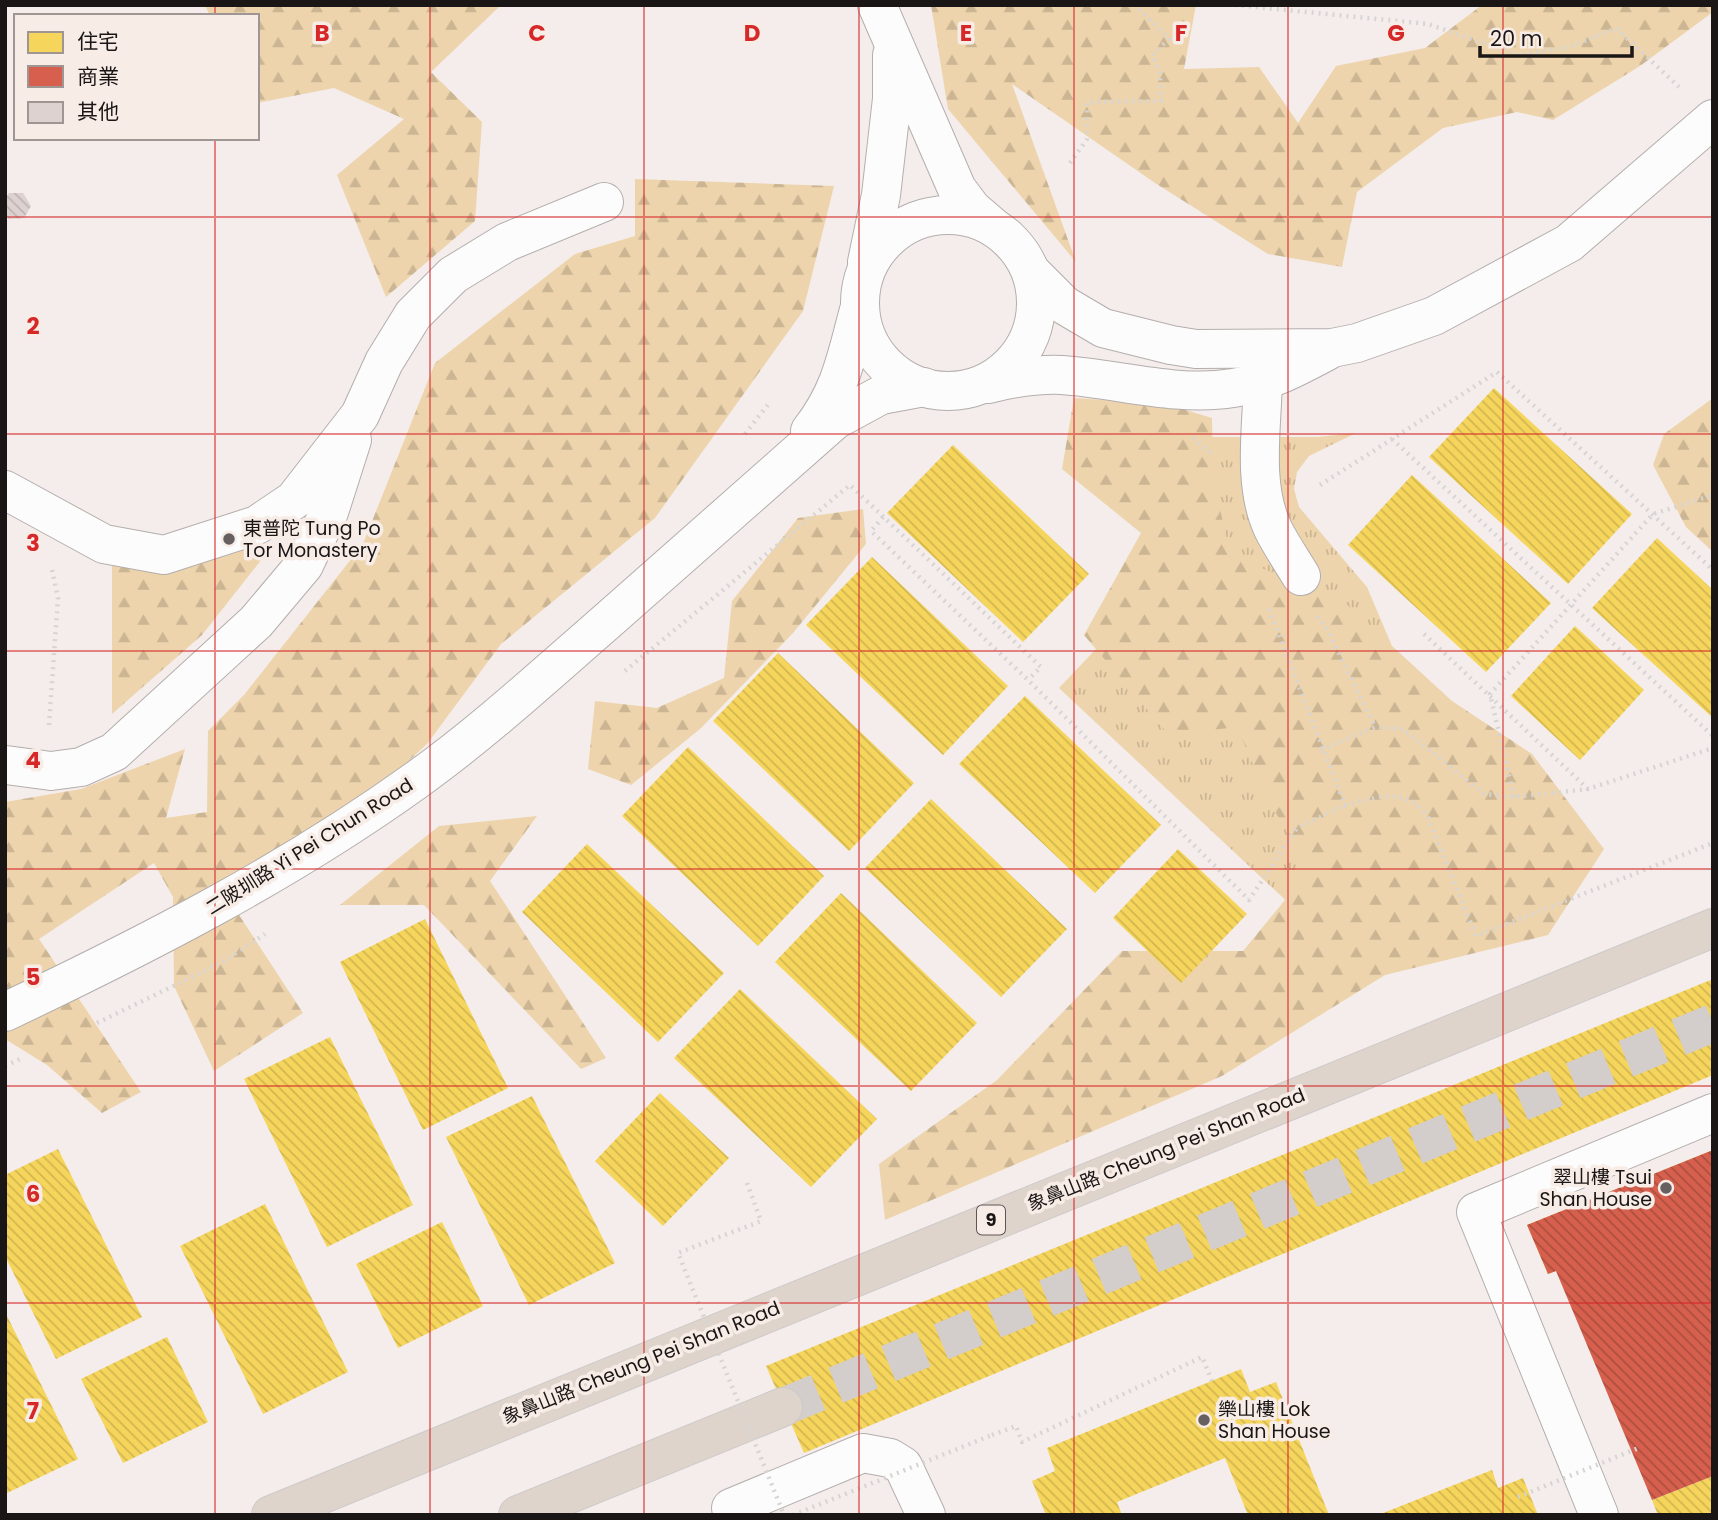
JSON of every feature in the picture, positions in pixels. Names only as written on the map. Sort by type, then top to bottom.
[{"type":"highway","name":"象鼻山路 Cheung Pei Shan Road","points":[[271,1515],[682,1345],[1713,928]]},
{"type":"highway","points":[[518,1515],[783,1406]]},
{"type":"street","points":[[881,15],[957,189],[972,209],[1011,240],[1032,273],[1064,305],[1103,328],[1196,349],[1332,348],[1388,334],[1434,316],[1569,243],[1713,119]]},
{"type":"street","name":"二陂圳路 Yi Pei Chun Road","points":[[776,474],[826,410],[838,389],[849,359],[881,195],[892,99],[894,65],[881,15]]},
{"type":"street","points":[[6,765],[51,771],[81,767],[114,752],[256,622],[304,565],[329,512],[360,415],[384,362],[414,315],[453,275],[507,242],[604,202]]},
{"type":"street","points":[[995,228],[961,216],[919,220],[885,241],[862,292],[864,333],[885,366],[910,383],[959,391],[1026,377],[1060,375],[1191,391],[1233,388],[1277,377],[1332,348]]},
{"type":"street","points":[[979,387],[1012,365],[1033,332],[1037,292],[1032,273]]},
{"type":"street","points":[[1263,381],[1262,474],[1266,509],[1305,593]]},
{"type":"street","name":"二陂圳路 Yi Pei Chun Road","points":[[5,1012],[115,961],[231,896],[344,829],[414,782],[479,733],[835,420],[881,395],[924,387]]},
{"type":"street","points":[[5,490],[104,544],[164,555],[257,525],[294,500],[360,415]]},
{"type":"street","points":[[1599,1515],[1476,1212],[1713,1113]]},
{"type":"street","points":[[731,1508],[863,1453],[890,1458],[903,1466],[926,1515]]},
{"type":"path","points":[[1070,163],[1087,139],[1087,102],[1161,101],[1160,72],[1152,55],[1169,39],[1135,5]]},
{"type":"path","points":[[1235,5],[1429,24],[1518,55],[1570,47],[1616,28],[1684,92]]},
{"type":"path","points":[[1320,485],[1497,372],[1713,570]]},
{"type":"path","points":[[741,440],[774,397]]},
{"type":"path","points":[[1185,431],[1223,463]]},
{"type":"path","points":[[1392,439],[1713,736]]},
{"type":"path","points":[[850,485],[1041,667],[1028,680]]},
{"type":"path","points":[[1490,694],[1653,514],[1713,495]]},
{"type":"path","points":[[40,510],[58,598],[48,707],[51,771]]},
{"type":"path","points":[[883,517],[871,531],[1028,680],[1249,900],[1297,828],[1345,805],[1384,796],[1404,796],[1418,804],[1428,817],[1476,936],[1713,843]]},
{"type":"path","points":[[1305,593],[1327,629],[1375,727]]},
{"type":"path","points":[[1268,608],[1321,750],[1345,805]]},
{"type":"path","points":[[1424,634],[1588,789]]},
{"type":"path","points":[[1490,694],[1514,797]]},
{"type":"path","points":[[1321,750],[1375,727],[1403,729],[1484,794],[1514,797],[1588,789],[1713,748]]},
{"type":"path","points":[[747,1183],[761,1221],[678,1253],[784,1515]]},
{"type":"path","points":[[793,1515],[1016,1426],[1022,1442],[1202,1357],[1212,1381]]},
{"type":"path","points":[[1518,1497],[1641,1447]]},
{"type":"green space","points":[[205,5],[501,5],[431,72],[482,122],[475,221],[386,297],[337,175],[404,119],[334,88],[259,103],[259,14],[209,14]]},
{"type":"green space","points":[[931,5],[1196,5],[1184,69],[1259,67],[1298,123],[1336,66],[1425,48],[1482,5],[1713,5],[1713,12],[1640,66],[1553,120],[1517,112],[1443,128],[1357,192],[1342,267],[1268,254],[1155,183],[1012,84],[1076,262],[948,109]]},
{"type":"green space","points":[[635,179],[834,186],[803,311],[655,518],[501,644],[427,744],[318,845],[224,892],[303,1013],[214,1071],[174,986],[173,897],[154,863],[39,939],[141,1092],[102,1113],[47,1065],[5,1039],[5,802],[81,789],[185,749],[166,818],[207,812],[208,731],[244,695],[363,544],[435,363],[575,254],[635,236]]},
{"type":"green space","points":[[1074,398],[1166,404],[1212,418],[1213,480],[1231,556],[1342,600],[1452,701],[1532,754],[1604,849],[1548,935],[1385,975],[1222,1076],[885,1220],[879,1164],[997,1080],[1122,951],[1243,951],[1312,867],[1271,806],[1237,727],[1169,735],[1084,635],[1141,533],[1062,469]]},
{"type":"green space","points":[[1713,398],[1713,552],[1686,527],[1653,465],[1664,434]]},
{"type":"green space","points":[[1356,433],[1309,456],[1297,472],[1294,489],[1299,507],[1367,587],[1475,842],[1294,908],[1059,688],[1192,548],[1143,437],[1318,437]]},
{"type":"green space","points":[[863,509],[866,544],[793,633],[700,729],[631,785],[588,769],[595,701],[657,708],[724,678],[732,601],[798,518]]},
{"type":"green space","points":[[267,537],[262,559],[202,635],[112,714],[112,554]]},
{"type":"green space","points":[[537,816],[490,881],[606,1058],[581,1069],[424,905],[340,905],[439,826]]},
{"type":"building: 住宅","points":[[1494,388],[1632,514],[1568,584],[1429,457]]},
{"type":"building: 住宅","points":[[953,445],[1089,574],[1023,642],[887,513]]},
{"type":"building: 住宅","points":[[1412,475],[1551,603],[1486,672],[1348,545]]},
{"type":"building: 住宅","points":[[1657,538],[1713,590],[1713,718],[1592,608]]},
{"type":"building: 住宅","points":[[872,557],[1008,686],[943,755],[806,625]]},
{"type":"building: 住宅","points":[[1575,626],[1644,690],[1580,760],[1511,696]]},
{"type":"building: 住宅","points":[[778,653],[914,783],[849,851],[713,721]]},
{"type":"building: 住宅","points":[[1025,696],[1161,825],[1095,893],[959,764]]},
{"type":"building: 住宅","points":[[688,747],[824,876],[758,946],[622,816]]},
{"type":"building: 住宅","points":[[931,799],[1067,929],[1001,997],[865,868]]},
{"type":"building: 住宅","points":[[587,844],[724,973],[658,1042],[522,912]]},
{"type":"building: 住宅","points":[[1178,849],[1247,914],[1181,983],[1113,918]]},
{"type":"building: 住宅","points":[[841,893],[977,1023],[911,1091],[775,962]]},
{"type":"building: 住宅","points":[[425,919],[508,1088],[423,1130],[340,962]]},
{"type":"building: 住宅","points":[[1713,979],[1713,1075],[804,1453],[766,1366]]},
{"type":"building: 住宅","points":[[740,989],[877,1119],[811,1187],[674,1058]]},
{"type":"building: 住宅","points":[[330,1037],[413,1205],[327,1247],[244,1079]]},
{"type":"building: 住宅","points":[[660,1093],[729,1158],[663,1226],[595,1161]]},
{"type":"building: 住宅","points":[[532,1096],[615,1263],[529,1305],[446,1137]]},
{"type":"building: 住宅","points":[[58,1149],[142,1317],[56,1359],[5,1256],[5,1175]]},
{"type":"building: 住宅","name":"翠山樓 Tsui Shan House","points":[[1713,1150],[1713,1235],[1596,1282],[1588,1258],[1548,1274],[1527,1225]]},
{"type":"building: 住宅","points":[[265,1204],[348,1372],[263,1414],[180,1246]]},
{"type":"building: 住宅","points":[[442,1222],[483,1306],[398,1348],[356,1264]]},
{"type":"building: 住宅","points":[[5,1312],[78,1459],[5,1494]]},
{"type":"building: 住宅","points":[[167,1337],[208,1422],[123,1463],[81,1379]]},
{"type":"building: 住宅","name":"樂山樓 Lok Shan House","points":[[1241,1369],[1250,1392],[1276,1382],[1329,1515],[1248,1515],[1225,1458],[1117,1502],[1122,1515],[1046,1515],[1032,1481],[1055,1471],[1047,1448]]},
{"type":"building: 住宅","points":[[1492,1470],[1498,1488],[1523,1478],[1538,1515],[1378,1515]]},
{"type":"building: 住宅","points":[[1713,1476],[1713,1515],[1658,1515],[1652,1500]]},
{"type":"building: 商業","points":[[1713,1150],[1713,1476],[1652,1500],[1556,1271],[1548,1274],[1527,1225]]},
{"type":"building: 其他","points":[[9,193],[23,193],[31,206],[24,218],[9,219],[5,213],[5,199]]},
{"type":"tunnel","points":[[783,1407],[1713,1023]]},
{"type":"place","name":"東普陀 Tung Po Tor Monastery","points":[[229,539]]},
{"type":"place","name":"翠山樓 Tsui Shan House","points":[[1666,1188]]},
{"type":"place","name":"樂山樓 Lok Shan House","points":[[1204,1420]]}]
